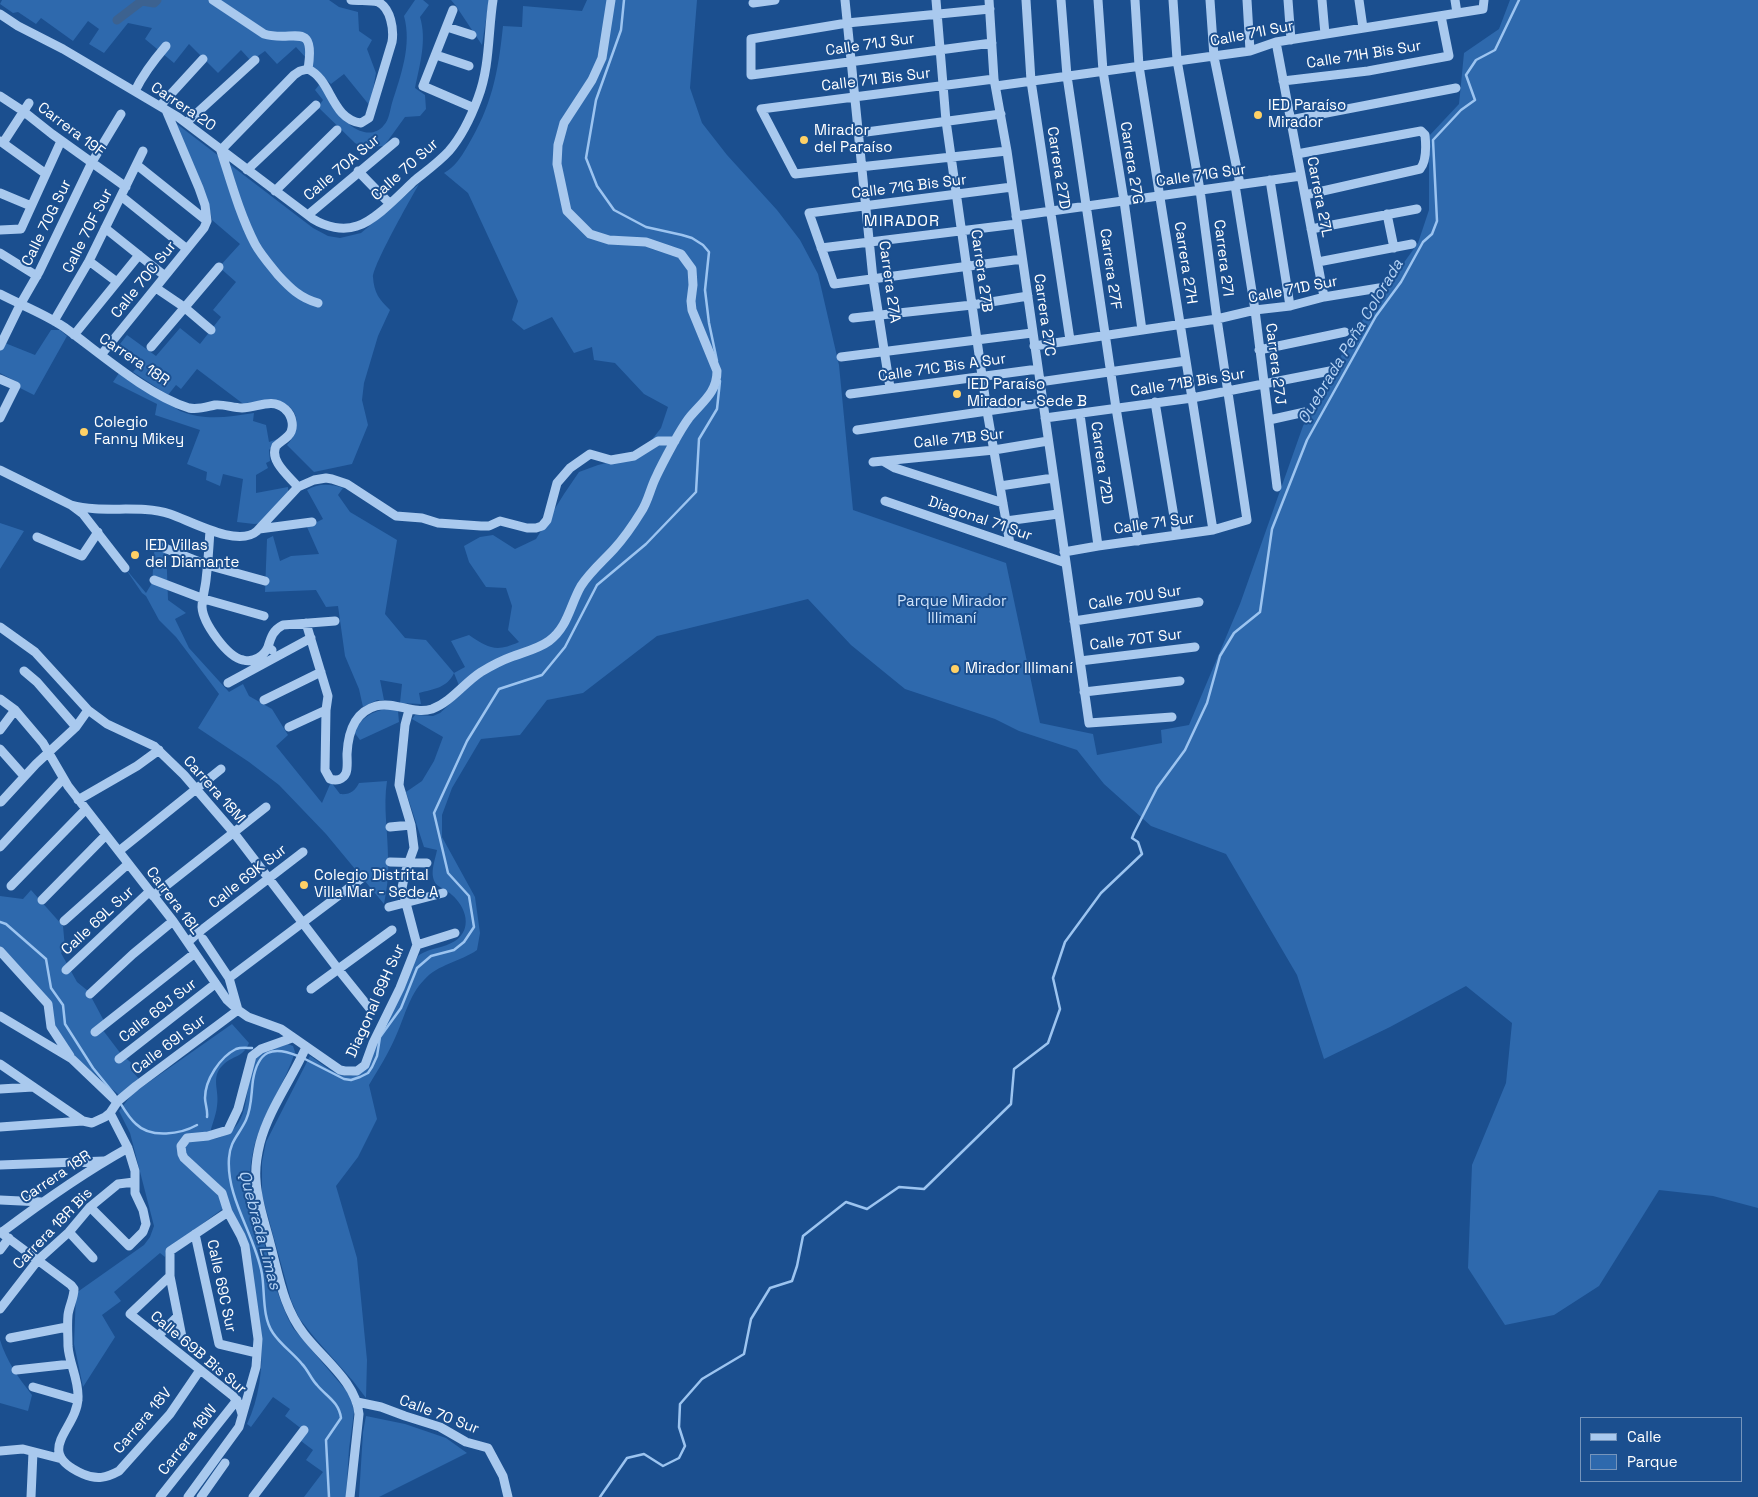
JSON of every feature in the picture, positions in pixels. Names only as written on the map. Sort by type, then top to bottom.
[{"type":"street","points":[[213,0],[264,34],[305,38],[311,50],[308,69]]},
{"type":"street","points":[[318,303],[298,295],[287,286],[256,246],[220,150],[294,75],[308,69],[317,75],[343,115],[355,122],[361,123],[370,118],[392,42],[393,29],[382,4],[351,0]]},
{"type":"street","name":"Calle 70 Sur","points":[[346,228],[364,224],[449,151],[462,132],[474,108],[486,71],[493,0]]},
{"type":"street","points":[[306,623],[329,702],[326,710],[324,768],[327,776],[332,780],[337,780],[346,773],[349,738],[356,721],[365,711],[381,705],[409,710],[429,710],[452,697],[476,675],[494,664],[548,642],[558,633],[565,624],[582,585],[616,547],[642,510],[675,440],[689,419],[714,390],[717,382],[717,371],[692,310],[692,268],[681,254],[646,242],[609,240],[590,234],[567,212],[557,164],[558,145],[564,123],[592,80],[602,58],[611,0]]},
{"type":"street","points":[[753,3],[775,0]]},
{"type":"street","name":"Carrera 27A","points":[[845,0],[873,279],[890,388]]},
{"type":"street","name":"Carrera 27B","points":[[936,0],[946,121],[987,411],[1010,544]]},
{"type":"street","name":"Carrera 27D","points":[[1026,0],[1031,81],[1070,340]]},
{"type":"street","name":"Carrera 27F","points":[[1061,0],[1067,76],[1116,408],[1138,541]]},
{"type":"street","name":"Carrera 27G","points":[[1098,0],[1103,71],[1142,330]]},
{"type":"street","name":"Carrera 27H","points":[[1135,0],[1139,66],[1213,530]]},
{"type":"street","name":"Carrera 27I","points":[[1173,0],[1178,60],[1200,190],[1216,320],[1247,520]]},
{"type":"street","name":"Carrera 27J","points":[[1210,0],[1214,57],[1238,185],[1277,487]]},
{"type":"street","points":[[1247,0],[1250,51]]},
{"type":"street","points":[[1288,0],[1291,40]]},
{"type":"street","points":[[1322,0],[1325,34]]},
{"type":"street","points":[[1359,0],[1363,28]]},
{"type":"street","points":[[1455,0],[1457,13]]},
{"type":"street","points":[[847,23],[937,13],[989,4]]},
{"type":"street","name":"Carrera 27C","points":[[989,4],[995,83],[1007,151],[1089,723],[1172,717]]},
{"type":"street","name":"Calle 71I Sur","points":[[995,83],[1031,81],[1178,60],[1214,57],[1250,51],[1276,42],[1442,16],[1483,5]]},
{"type":"street","points":[[454,10],[424,86],[474,108]]},
{"type":"street","name":"Carrera 20","points":[[0,14],[18,26],[64,49],[186,123],[320,223],[346,228]]},
{"type":"street","name":"Calle 71H Bis Sur","points":[[1283,81],[1368,70],[1449,56],[1442,16]]},
{"type":"street","name":"Calle 71J Sur","points":[[847,23],[752,39],[751,75],[992,43]]},
{"type":"street","points":[[447,27],[472,35]]},
{"type":"street","name":"Carrera 27L","points":[[1276,42],[1324,297]]},
{"type":"street","points":[[135,91],[149,66],[166,46]]},
{"type":"street","points":[[436,55],[469,66]]},
{"type":"street","points":[[203,59],[163,108],[199,188],[205,206],[207,222]]},
{"type":"street","points":[[186,123],[255,60]]},
{"type":"street","name":"Calle 71I Bis Sur","points":[[861,168],[795,174],[761,109],[943,86],[995,83]]},
{"type":"street","points":[[1290,120],[1456,88]]},
{"type":"street","name":"Carrera 19F","points":[[0,96],[126,187]]},
{"type":"street","points":[[29,102],[1,142],[46,174]]},
{"type":"street","points":[[247,170],[316,104]]},
{"type":"street","name":"Calle 70G Sur","points":[[0,346],[37,276],[92,162],[121,114]]},
{"type":"street","points":[[859,133],[1001,114]]},
{"type":"street","points":[[275,191],[337,130]]},
{"type":"street","points":[[1297,154],[1421,131],[1425,135],[1426,148],[1423,165],[1420,169],[1305,195]]},
{"type":"street","points":[[0,230],[21,229],[61,141]]},
{"type":"street","name":"Calle 70A Sur","points":[[308,215],[358,171],[395,142]]},
{"type":"street","name":"Calle 70F Sur","points":[[54,321],[89,261],[143,151]]},
{"type":"street","points":[[861,168],[1007,151]]},
{"type":"street","points":[[137,165],[207,222]]},
{"type":"street","points":[[358,171],[389,203]]},
{"type":"street","name":"Calle 71G Sur","points":[[821,248],[961,231],[1087,205],[1301,176]]},
{"type":"street","points":[[1270,180],[1290,306]]},
{"type":"street","name":"Calle 71G Bis Sur","points":[[821,248],[809,213],[1012,187]]},
{"type":"street","points":[[0,193],[31,206]]},
{"type":"street","points":[[121,196],[187,249]]},
{"type":"street","points":[[1311,229],[1417,208]]},
{"type":"street","points":[[1387,214],[1394,248]]},
{"type":"street","name":"Calle 70C Sur","points":[[101,355],[207,222]]},
{"type":"street","points":[[105,228],[165,276]]},
{"type":"street","points":[[1318,262],[1412,244]]},
{"type":"street","points":[[821,248],[834,284],[1022,259]]},
{"type":"street","points":[[0,253],[37,276]]},
{"type":"street","points":[[74,335],[138,256]]},
{"type":"street","points":[[89,261],[117,282]]},
{"type":"street","points":[[151,347],[219,267]]},
{"type":"street","points":[[156,288],[184,307],[212,330]]},
{"type":"street","name":"Calle 71D Sur","points":[[1034,346],[1106,334],[1216,320],[1255,310],[1290,306],[1324,297],[1379,288]]},
{"type":"street","name":"Carrera 18R","points":[[0,294],[54,321],[165,398],[190,408],[218,405],[250,408],[269,403],[281,406],[287,410],[292,427],[290,434],[276,446],[274,456],[298,487]]},
{"type":"street","points":[[853,318],[972,305],[1028,296]]},
{"type":"street","points":[[1259,350],[1346,332]]},
{"type":"street","points":[[840,357],[1032,333]]},
{"type":"street","points":[[1040,382],[1186,361]]},
{"type":"street","name":"Calle 71C Bis A Sur","points":[[850,394],[1038,368]]},
{"type":"street","name":"Calle 71B Bis Sur","points":[[1045,418],[1192,398],[1335,370]]},
{"type":"street","points":[[0,379],[16,386],[0,418]]},
{"type":"street","points":[[1155,402],[1177,535]]},
{"type":"street","points":[[857,430],[1042,403]]},
{"type":"street","points":[[1269,420],[1305,412]]},
{"type":"street","name":"Carrera 72D","points":[[1080,414],[1098,546]]},
{"type":"street","points":[[0,470],[71,504],[94,510],[160,512],[210,530],[244,537],[253,535],[298,487],[314,480],[332,479],[356,489],[396,516],[422,518],[438,523],[480,526],[489,526],[500,521],[527,528],[536,528],[542,526],[547,520],[557,483],[570,468],[590,454],[611,460],[634,456],[658,442],[675,440]]},
{"type":"street","name":"Calle 71B Sur","points":[[873,462],[994,450],[1048,441]]},
{"type":"street","points":[[883,461],[895,468],[1003,503]]},
{"type":"street","points":[[1000,486],[1053,478]]},
{"type":"street","name":"Diagonal 71 Sur","points":[[884,501],[1066,563]]},
{"type":"street","points":[[71,504],[83,514],[125,568]]},
{"type":"street","points":[[1006,521],[1058,514]]},
{"type":"street","name":"Calle 71 Sur","points":[[1064,552],[1213,530],[1247,520]]},
{"type":"street","points":[[259,529],[312,522]]},
{"type":"street","points":[[210,530],[202,607],[205,619],[220,643],[232,655],[244,661],[256,659],[266,652],[272,635],[277,628],[288,625],[334,621]]},
{"type":"street","points":[[37,537],[82,556],[98,532]]},
{"type":"street","points":[[157,545],[207,565],[265,581]]},
{"type":"street","points":[[154,580],[204,599],[264,616]]},
{"type":"street","name":"Calle 70U Sur","points":[[1074,621],[1199,602]]},
{"type":"street","name":"Carrera 18M","points":[[0,627],[35,652],[88,710],[107,724],[151,744],[159,750],[234,833],[371,1010]]},
{"type":"street","points":[[228,683],[311,638]]},
{"type":"street","name":"Calle 70T Sur","points":[[1080,661],[1195,646]]},
{"type":"street","points":[[268,647],[277,656]]},
{"type":"street","points":[[24,671],[37,682],[76,727]]},
{"type":"street","points":[[264,700],[321,672]]},
{"type":"street","points":[[1084,692],[1180,681]]},
{"type":"street","name":"Carrera 18L","points":[[0,699],[15,710],[32,728],[49,751],[63,779],[78,800],[173,921],[227,1000],[248,1017],[276,1026],[292,1038],[304,1051],[340,1070],[348,1072],[360,1069]]},
{"type":"street","points":[[0,730],[15,710]]},
{"type":"street","points":[[1,802],[49,751],[76,727],[88,710]]},
{"type":"street","points":[[289,727],[326,710]]},
{"type":"street","points":[[409,710],[405,725],[399,785],[411,825],[414,848],[402,888],[417,944],[455,933]]},
{"type":"street","points":[[0,749],[24,776]]},
{"type":"street","points":[[78,800],[137,766],[159,750]]},
{"type":"street","points":[[118,851],[221,769]]},
{"type":"street","points":[[0,848],[63,779]]},
{"type":"street","name":"Calle 69L Sur","points":[[66,970],[152,894],[266,807]]},
{"type":"street","points":[[11,886],[86,809]]},
{"type":"street","points":[[390,827],[411,825]]},
{"type":"street","points":[[42,900],[106,835]]},
{"type":"street","name":"Calle 69K Sur","points":[[188,942],[303,852]]},
{"type":"street","points":[[390,862],[426,864]]},
{"type":"street","points":[[64,921],[128,864]]},
{"type":"street","points":[[229,978],[362,878]]},
{"type":"street","points":[[388,907],[443,893]]},
{"type":"street","points":[[90,994],[133,954],[173,921]]},
{"type":"street","points":[[311,989],[392,930]]},
{"type":"street","points":[[203,939],[229,978],[238,1010]]},
{"type":"street","name":"Diagonal 69H Sur","points":[[360,1069],[367,1062],[369,1051],[400,988],[417,944]]},
{"type":"street","points":[[0,951],[48,1004],[51,1027],[72,1059]]},
{"type":"street","points":[[94,1032],[195,954]]},
{"type":"street","name":"Calle 69J Sur","points":[[119,1059],[215,984]]},
{"type":"street","name":"Calle 69I Sur","points":[[119,1100],[238,1010]]},
{"type":"street","points":[[0,1016],[72,1059],[119,1100],[110,1113],[96,1122],[83,1121],[0,1127]]},
{"type":"street","points":[[188,1497],[239,1428],[252,1381],[258,1339],[241,1236],[228,1212],[222,1193],[184,1158],[181,1146],[187,1138],[208,1136],[228,1130],[238,1109],[252,1056],[261,1050],[292,1038]]},
{"type":"street","points":[[304,1051],[272,1113],[264,1133],[257,1160],[256,1182],[260,1205],[286,1304],[301,1330],[345,1381],[357,1402],[359,1414],[350,1497]]},
{"type":"street","points":[[0,1064],[83,1121]]},
{"type":"street","points":[[0,1089],[32,1087]]},
{"type":"street","points":[[90,1206],[128,1246],[145,1228],[143,1210],[135,1193],[135,1171],[128,1148],[110,1113]]},
{"type":"street","name":"Carrera 18R","points":[[0,1250],[4,1235],[42,1202],[104,1161],[128,1148]]},
{"type":"street","points":[[0,1165],[104,1161]]},
{"type":"street","name":"Carrera 18R Bis","points":[[0,1309],[38,1260],[69,1232],[90,1206],[118,1184],[134,1182]]},
{"type":"street","points":[[0,1200],[42,1202]]},
{"type":"street","points":[[182,1337],[170,1276],[170,1251],[228,1212]]},
{"type":"street","points":[[69,1232],[93,1258]]},
{"type":"street","name":"Calle 69C Sur","points":[[195,1234],[219,1344],[257,1353]]},
{"type":"street","points":[[4,1235],[74,1289],[67,1327],[68,1349],[78,1387],[78,1400],[58,1448],[62,1459]]},
{"type":"street","name":"Calle 69B Bis Sur","points":[[170,1276],[130,1314],[237,1400],[242,1416]]},
{"type":"street","points":[[158,1336],[178,1316]]},
{"type":"street","points":[[10,1338],[67,1327]]},
{"type":"street","points":[[16,1370],[71,1364]]},
{"type":"street","name":"Carrera 18V","points":[[62,1459],[76,1470],[98,1478],[111,1476],[119,1471],[165,1420],[200,1370]]},
{"type":"street","points":[[33,1387],[78,1400]]},
{"type":"street","name":"Carrera 18W","points":[[160,1497],[237,1400]]},
{"type":"street","name":"Calle 70 Sur","points":[[357,1402],[381,1407],[440,1427],[466,1442],[488,1448],[503,1476],[508,1497]]},
{"type":"street","points":[[253,1497],[304,1430]]},
{"type":"street","points":[[0,1451],[23,1449],[62,1459]]},
{"type":"street","points":[[31,1497],[33,1452]]},
{"type":"street","points":[[201,1497],[226,1463]]},
{"type":"green space","points":[[2,0],[329,0],[339,7],[358,12],[359,31],[372,40],[367,49],[376,73],[370,106],[344,74],[331,84],[306,61],[307,59],[296,47],[277,64],[265,51],[251,61],[241,50],[218,73],[189,44],[174,63],[145,39],[152,28],[128,23],[104,53],[89,44],[99,29],[88,21],[73,41],[41,18],[36,24],[18,12],[13,13],[0,4]]},
{"type":"green space","points":[[415,0],[423,0],[429,5],[420,17],[423,43],[415,88],[425,95],[426,109],[420,116],[405,117],[384,146],[363,147],[355,143],[318,107],[323,100],[315,90],[319,85],[354,128],[363,132],[372,132],[380,129],[388,118],[402,71],[407,38],[404,16]]},
{"type":"green space","points":[[451,0],[489,0],[482,45],[456,6]]},
{"type":"green space","name":"Parque Mirador Illimaní","points":[[587,0],[697,0],[690,88],[702,123],[727,155],[777,210],[800,240],[818,274],[839,365],[853,510],[1006,563],[1040,723],[1093,734],[1097,755],[1162,743],[1161,730],[1189,725],[1240,604],[1303,426],[1354,332],[1418,243],[1429,210],[1429,136],[1459,104],[1464,53],[1499,29],[1510,0],[1758,0],[1758,1208],[1713,1196],[1659,1190],[1599,1286],[1554,1315],[1505,1325],[1468,1268],[1472,1165],[1506,1083],[1512,1023],[1466,986],[1390,1027],[1324,1059],[1297,975],[1226,854],[1151,826],[1104,784],[1077,750],[1019,731],[995,719],[905,689],[851,645],[808,599],[657,636],[583,693],[547,700],[520,735],[481,739],[452,788],[442,815],[442,837],[475,897],[480,933],[477,950],[436,970],[424,980],[414,993],[392,1044],[369,1085],[377,1119],[358,1157],[336,1186],[357,1258],[367,1360],[366,1398],[299,1318],[291,1300],[262,1195],[262,1162],[266,1142],[310,1056],[329,1069],[345,1076],[350,1076],[358,1071],[368,1059],[377,1042],[419,955],[455,941],[464,930],[466,918],[461,906],[452,895],[436,884],[434,880],[433,867],[437,850],[424,847],[406,792],[422,781],[434,761],[443,737],[412,719],[415,715],[433,716],[440,713],[462,693],[454,673],[465,667],[451,641],[469,635],[493,648],[505,647],[519,642],[508,630],[512,606],[506,588],[486,587],[469,562],[464,546],[480,537],[493,535],[515,549],[536,539],[579,472],[598,465],[632,457],[647,446],[661,428],[668,407],[644,394],[615,363],[594,360],[592,347],[574,353],[552,317],[524,330],[512,320],[518,301],[468,193],[444,173],[460,158],[476,132],[488,103],[496,74],[503,26],[522,27],[523,6],[582,11]]},
{"type":"green space","points":[[173,121],[313,228],[328,236],[340,238],[361,233],[419,184],[385,246],[373,277],[378,295],[390,310],[378,336],[364,383],[362,400],[368,425],[352,464],[314,472],[287,445],[296,428],[296,416],[293,410],[282,403],[269,402],[246,406],[197,369],[181,389],[176,385],[168,395],[133,372],[143,361],[120,344],[127,335],[156,356],[180,328],[200,344],[221,317],[213,310],[236,282],[219,267],[240,244],[212,220]]},
{"type":"green space","points":[[51,330],[60,330],[67,336],[34,395],[16,386],[19,383],[0,373],[0,341],[35,355]]},
{"type":"green space","points":[[119,373],[180,411],[208,417],[226,417],[254,413],[253,421],[266,425],[269,442],[278,439],[269,450],[270,461],[266,463],[268,468],[256,475],[256,493],[288,487],[288,492],[264,523],[237,522],[243,479],[223,474],[220,486],[206,480],[207,472],[187,464],[200,430],[155,415],[157,404],[113,382]]},
{"type":"green space","points":[[325,485],[343,488],[338,495],[350,512],[397,540],[385,614],[405,638],[426,640],[454,673],[444,685],[419,693],[421,704],[400,703],[402,684],[380,680],[384,700],[377,700],[363,707],[359,689],[345,656],[338,606],[326,607],[316,590],[265,592],[267,539],[273,536],[280,561],[291,556],[319,554],[307,527],[323,519],[307,490]]},
{"type":"green space","points":[[0,523],[24,531],[0,569]]},
{"type":"green space","points":[[155,542],[166,544],[168,600],[186,613],[175,619],[189,648],[229,692],[243,684],[249,696],[272,709],[288,735],[276,746],[322,803],[331,782],[340,794],[347,794],[352,792],[359,783],[387,781],[388,870],[384,904],[326,834],[279,785],[249,762],[198,728],[219,694],[176,637],[159,620],[146,596],[125,568],[146,593],[152,583]]},
{"type":"green space","points":[[388,709],[398,711],[399,722],[360,740],[354,732],[360,723],[372,713]]},
{"type":"green space","points":[[31,890],[63,926],[65,948],[61,953],[77,982],[88,991],[104,1021],[99,1025],[121,1054],[135,1066],[131,1070],[139,1079],[119,1095],[80,1061],[66,1046],[54,1026],[50,1004],[0,949],[0,896],[23,899]]},
{"type":"green space","points":[[232,1024],[249,1043],[241,1054],[223,1065],[217,1074],[218,1100],[209,1140],[226,1135],[236,1126],[243,1114],[255,1060],[263,1050],[285,1043],[293,1046],[295,1052],[255,1143],[252,1154],[251,1189],[274,1282],[287,1317],[293,1328],[350,1395],[354,1412],[349,1449],[346,1497],[304,1497],[323,1472],[306,1460],[313,1450],[297,1438],[303,1430],[285,1416],[290,1409],[273,1397],[251,1427],[247,1424],[255,1404],[259,1384],[261,1341],[230,1205],[172,1246],[166,1251],[165,1257],[160,1253],[114,1292],[121,1301],[102,1315],[115,1337],[83,1387],[74,1344],[76,1293],[144,1245],[150,1237],[154,1226],[130,1133],[119,1111],[132,1094]]},
{"type":"green space","points":[[0,1340],[13,1369],[32,1395],[28,1411],[0,1403]]},
{"type":"green space","points":[[366,1416],[405,1424],[446,1438],[467,1453],[379,1497],[359,1497],[363,1432]]},
{"type":"waterway","points":[[117,20],[142,1],[154,3],[157,0]]},
{"type":"waterway","name":"Quebrada Limas","points":[[624,0],[621,30],[596,100],[586,158],[597,186],[614,210],[646,227],[692,238],[703,245],[709,252],[705,290],[709,323],[717,361]]},
{"type":"waterway","name":"Quebrada Peña Colorada","points":[[600,1497],[627,1458],[644,1454],[663,1466],[679,1458],[685,1446],[679,1427],[680,1404],[702,1379],[744,1354],[751,1319],[770,1288],[792,1281],[803,1236],[846,1202],[867,1209],[899,1187],[924,1189],[1011,1104],[1014,1069],[1048,1043],[1060,1009],[1053,978],[1065,942],[1101,893],[1142,854],[1138,842],[1132,838],[1157,788],[1185,750],[1207,703],[1220,656],[1234,633],[1260,612],[1272,529],[1307,440],[1376,316],[1401,282],[1423,242],[1432,234],[1437,221],[1433,140],[1461,110],[1475,100],[1466,75],[1476,60],[1495,50],[1519,0]]},
{"type":"waterway","name":"Quebrada Limas","points":[[303,1058],[344,1079],[351,1080],[368,1073],[377,1056],[380,1037],[401,1008],[417,968],[431,956],[454,950],[464,942],[474,927],[469,896],[448,873],[434,813],[467,741],[499,689],[542,675],[565,647],[597,585],[646,544],[696,492],[699,439],[717,409],[720,381]]},
{"type":"waterway","points":[[0,922],[6,924],[46,959],[51,988],[63,1005],[65,1024],[93,1068],[115,1095]]},
{"type":"waterway","points":[[207,1117],[206,1091],[214,1070],[224,1058],[236,1049],[252,1048]]},
{"type":"waterway","name":"Quebrada Limas","points":[[298,1056],[274,1051],[268,1053],[258,1062],[253,1080],[248,1115],[233,1142],[230,1152],[229,1173],[236,1202],[262,1274],[265,1312],[269,1327],[340,1412],[341,1418],[326,1440],[329,1497]]},
{"type":"waterway","points":[[119,1101],[133,1122],[150,1132],[175,1133],[197,1125]]},
{"type":"place","name":"IED Paraíso Mirador","points":[[1258,115]]},
{"type":"place","name":"Mirador del Paraíso","points":[[804,140]]},
{"type":"place","name":"IED Paraíso Mirador - Sede B","points":[[957,394]]},
{"type":"place","name":"Colegio Fanny Mikey","points":[[84,432]]},
{"type":"place","name":"IED Villas del Diamante","points":[[135,555]]},
{"type":"place","name":"Mirador Illimaní","points":[[955,669]]},
{"type":"place","name":"Colegio Distrital Villa Mar - Sede A","points":[[304,885]]},
{"type":"district","name":"MIRADOR","points":[[902,222]]}]
